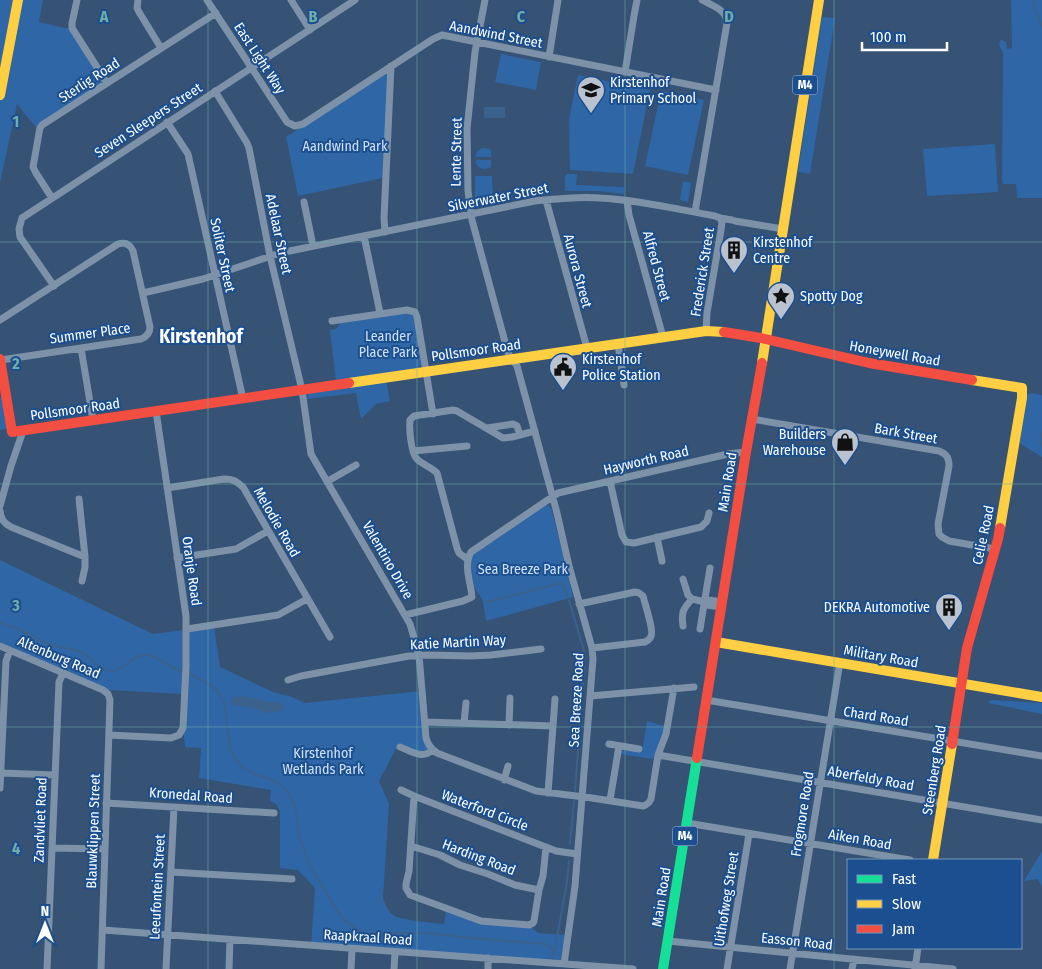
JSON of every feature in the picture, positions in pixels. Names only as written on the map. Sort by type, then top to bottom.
[{"type":"main road","points":[[0,95],[18,0]]},
{"type":"main road","points":[[10,40],[15,32],[24,0]]},
{"type":"main road","name":"Main Road","points":[[664,969],[819,0]]},
{"type":"main road","name":"Pollsmoor Road","points":[[1,359],[12,432],[706,331],[728,331],[766,338]]},
{"type":"main road","name":"Honeywell Road","points":[[766,338],[861,362],[1022,388]]},
{"type":"main road","name":"Celie Road","points":[[962,684],[967,648],[998,539],[1022,398],[1022,388]]},
{"type":"main road","name":"Military Road","points":[[716,642],[1042,697]]},
{"type":"main road","name":"Steenberg Road","points":[[933,859],[962,684]]},
{"type":"street","points":[[77,0],[72,28],[107,83]]},
{"type":"street","points":[[138,0],[139,12],[161,48]]},
{"type":"street","name":"East Light Way","points":[[207,0],[287,122],[295,126]]},
{"type":"street","points":[[291,0],[310,30]]},
{"type":"street","name":"Seven Sleepers Street","points":[[54,286],[18,234],[22,218],[355,0]]},
{"type":"street","name":"Lente Street","points":[[485,0],[470,95],[467,138],[468,191],[471,214],[482,260],[508,355],[511,359]]},
{"type":"street","points":[[549,57],[558,0]]},
{"type":"street","points":[[625,72],[637,0]]},
{"type":"street","points":[[695,212],[727,19],[720,10],[702,0]]},
{"type":"street","name":"Sterlig Road","points":[[52,198],[33,167],[42,125],[216,13]]},
{"type":"street","name":"Aandwind Street","points":[[295,126],[303,124],[437,37],[446,36],[716,90]]},
{"type":"street","points":[[385,232],[390,66]]},
{"type":"street","name":"Adelaar Street","points":[[215,91],[247,142],[270,256],[302,390]]},
{"type":"street","name":"Soliter Street","points":[[168,122],[188,154],[243,398]]},
{"type":"street","name":"Silverwater Street","points":[[143,293],[215,276],[280,253],[546,200],[585,197],[608,198],[783,229]]},
{"type":"street","name":"Aurora Street","points":[[546,200],[587,348]]},
{"type":"street","name":"Alfred Street","points":[[627,201],[629,215],[663,337]]},
{"type":"street","points":[[304,202],[313,246]]},
{"type":"street","name":"Frederick Street","points":[[706,331],[707,313],[722,222],[720,218]]},
{"type":"street","points":[[364,236],[380,313]]},
{"type":"street","name":"Summer Place","points":[[0,320],[118,244],[129,245],[133,251],[150,327],[147,336],[140,339],[1,359]]},
{"type":"street","points":[[332,321],[407,310],[415,312],[433,414]]},
{"type":"street","points":[[618,344],[624,385]]},
{"type":"street","points":[[81,348],[93,420]]},
{"type":"street","name":"Sea Breeze Road","points":[[511,359],[517,366],[535,431],[592,648],[593,659],[575,886],[562,964]]},
{"type":"street","name":"Valentino Drive","points":[[302,390],[311,454],[410,624],[419,655],[426,738],[432,750]]},
{"type":"street","points":[[405,615],[464,601],[472,597],[467,559],[459,553],[457,548],[437,473],[416,459],[409,427],[410,420],[414,416],[455,410],[504,438],[535,431]]},
{"type":"street","name":"Oranje Road","points":[[109,735],[171,738],[178,735],[182,728],[186,677],[186,616],[156,411]]},
{"type":"street","name":"Bark Street","points":[[752,419],[944,453],[948,456],[949,466],[938,524],[940,534],[950,541],[995,549]]},
{"type":"street","points":[[487,428],[514,424],[517,426],[520,435]]},
{"type":"street","points":[[0,506],[12,461],[23,431]]},
{"type":"street","points":[[413,451],[467,446]]},
{"type":"street","name":"Hayworth Road","points":[[467,559],[471,552],[558,493],[728,454],[746,452]]},
{"type":"street","points":[[328,481],[356,464]]},
{"type":"street","name":"Melodie Road","points":[[167,488],[224,479],[237,481],[330,637]]},
{"type":"street","points":[[610,481],[623,539],[626,542],[632,543],[701,527],[707,521],[709,513]]},
{"type":"street","points":[[79,499],[85,557],[82,581]]},
{"type":"street","points":[[0,511],[4,522],[11,527],[85,557]]},
{"type":"street","points":[[177,558],[236,549],[268,532]]},
{"type":"street","points":[[657,537],[662,560]]},
{"type":"street","points":[[700,629],[710,568]]},
{"type":"street","points":[[683,579],[688,595],[692,599],[705,602],[707,605],[722,605]]},
{"type":"street","points":[[579,604],[634,592],[643,596],[652,630],[651,638],[646,642],[592,648]]},
{"type":"street","points":[[187,629],[278,615],[307,598]]},
{"type":"street","points":[[683,626],[684,609],[692,599]]},
{"type":"street","name":"Altenburg Road","points":[[0,646],[103,690],[108,694]]},
{"type":"street","name":"Katie Martin Way","points":[[288,680],[300,676],[419,655],[491,655],[541,649]]},
{"type":"street","points":[[0,788],[6,661],[10,650]]},
{"type":"street","name":"Frogmore Road","points":[[790,969],[840,662]]},
{"type":"street","name":"Zandvliet Road","points":[[47,969],[59,682],[63,673]]},
{"type":"street","points":[[590,696],[694,686]]},
{"type":"street","points":[[400,747],[422,755],[426,755],[432,750],[504,780],[548,794],[610,800],[642,806],[650,802],[658,755],[666,734],[674,688]]},
{"type":"street","name":"Blauwklippen Street","points":[[100,969],[109,735],[110,700],[108,694]]},
{"type":"street","points":[[509,725],[510,698]]},
{"type":"street","points":[[548,794],[555,698]]},
{"type":"street","name":"Chard Road","points":[[706,700],[1042,756]]},
{"type":"street","points":[[464,723],[466,703]]},
{"type":"street","points":[[425,722],[552,726]]},
{"type":"street","points":[[609,744],[639,749]]},
{"type":"street","points":[[610,800],[619,746]]},
{"type":"street","name":"Aberfeldy Road","points":[[658,755],[1042,820]]},
{"type":"street","points":[[504,780],[508,766]]},
{"type":"street","points":[[0,773],[55,775]]},
{"type":"street","name":"Waterford Circle","points":[[401,790],[556,851],[577,854]]},
{"type":"street","points":[[414,796],[409,871],[406,888],[410,895],[477,920],[529,925],[534,921],[543,876],[546,847]]},
{"type":"street","name":"Kronedal Road","points":[[106,803],[274,813]]},
{"type":"street","name":"Leeufontein Street","points":[[166,969],[174,807]]},
{"type":"street","name":"Aiken Road","points":[[687,823],[810,843],[871,857],[897,859]]},
{"type":"street","name":"Uithofweg Street","points":[[728,969],[749,834]]},
{"type":"street","name":"Harding Road","points":[[411,846],[440,855],[460,865],[515,885],[540,890]]},
{"type":"street","points":[[52,848],[105,849]]},
{"type":"street","points":[[171,872],[292,879]]},
{"type":"street","name":"Raapkraal Road","points":[[102,930],[633,969]]},
{"type":"street","points":[[229,969],[230,940]]},
{"type":"street","name":"Easson Road","points":[[668,941],[731,946],[915,967],[953,969]]},
{"type":"street","points":[[351,969],[352,949]]},
{"type":"street","points":[[915,967],[918,949]]},
{"type":"street","points":[[394,969],[395,952]]},
{"type":"street","points":[[488,958],[488,969]]},
{"type":"street","points":[[852,969],[854,959]]},
{"type":"green space","points":[[0,0],[43,0],[39,22],[72,28],[107,83],[40,128],[36,127],[17,104],[0,183]]},
{"type":"green space","points":[[1011,0],[1042,0],[1042,198],[1017,198],[1016,184],[1003,184],[1002,180],[1003,53],[999,45],[1001,39],[1006,42],[1007,49],[1012,48]]},
{"type":"green space","points":[[822,17],[835,18],[810,174],[798,171]]},
{"type":"green space","points":[[501,54],[541,62],[536,90],[495,82]]},
{"type":"green space","name":"Aandwind Park","points":[[388,71],[383,178],[298,196],[286,137]]},
{"type":"green space","points":[[578,75],[650,90],[633,174],[570,170],[569,119]]},
{"type":"green space","points":[[661,91],[704,100],[688,175],[645,166]]},
{"type":"green space","points":[[995,144],[998,192],[927,196],[923,149]]},
{"type":"green space","points":[[482,148],[491,150],[491,157],[475,157]]},
{"type":"green space","points":[[491,160],[491,167],[481,168],[476,164],[475,161]]},
{"type":"green space","points":[[566,174],[577,174],[576,185],[624,187],[624,194],[598,191],[565,191]]},
{"type":"green space","points":[[475,176],[492,176],[493,203],[482,205],[475,199]]},
{"type":"green space","points":[[683,181],[691,183],[688,202],[680,200]]},
{"type":"green space","name":"Leander Place Park","points":[[406,313],[412,314],[415,318],[422,361],[417,370],[336,381],[330,330],[336,329],[341,323]]},
{"type":"green space","points":[[386,379],[390,401],[376,404],[361,419],[356,393],[307,399],[308,393]]},
{"type":"green space","points":[[1031,393],[1042,395],[1042,457],[1019,443],[1025,399]]},
{"type":"green space","points":[[0,397],[4,398],[8,423],[5,429],[0,430]]},
{"type":"green space","name":"Sea Breeze Park","points":[[548,505],[552,510],[573,597],[486,621],[483,601],[474,586],[470,561],[471,555],[542,506]]},
{"type":"green space","name":"Kirstenhof Wetlands Park","points":[[0,560],[153,634],[214,626],[220,667],[273,692],[305,703],[422,691],[430,753],[397,747],[379,781],[389,804],[383,898],[389,911],[397,917],[409,920],[444,924],[446,909],[481,921],[529,925],[538,933],[565,935],[560,963],[311,946],[315,888],[298,870],[280,868],[280,811],[276,804],[270,801],[271,790],[199,778],[201,748],[185,747],[183,728],[184,694],[108,690],[0,642]]},
{"type":"green space","points":[[991,700],[1042,703],[1042,714],[988,703]]},
{"type":"green space","points":[[647,721],[665,726],[663,736],[653,759],[620,754],[627,750],[642,752]]},
{"type":"green space","points":[[1042,851],[1042,887],[1038,879],[1024,881]]},
{"type":"shaded area","points":[[484,107],[505,107],[505,118],[484,118]]},
{"type":"shaded area","points":[[240,696],[256,698],[267,702],[277,702],[284,707],[282,711],[265,713],[255,708],[233,705],[231,702],[233,698]]},
{"type":"waterway","points":[[1032,0],[1042,27]]},
{"type":"waterway","points":[[1042,432],[1040,439],[1042,446]]},
{"type":"waterway","points":[[487,602],[562,583],[567,596]]},
{"type":"waterway","points":[[569,600],[585,656],[575,791]]},
{"type":"waterway","points":[[0,622],[46,643],[83,653],[103,669],[116,670],[140,656],[148,655],[184,672]]},
{"type":"waterway","points":[[188,673],[211,685],[225,704],[229,742],[232,753],[238,763],[254,774],[273,780],[281,785],[289,794],[294,804],[298,833],[309,864],[339,914],[348,923],[356,929],[368,933],[426,933],[546,944],[552,948],[554,960]]},
{"type":"waterway","points":[[570,844],[574,801]]},
{"type":"waterway","points":[[554,952],[569,861]]},
{"type":"traffic: fast","points":[[663,969],[697,758]]},
{"type":"traffic: slow","points":[[0,95],[18,0]]},
{"type":"traffic: slow","points":[[762,363],[819,0]]},
{"type":"traffic: slow","points":[[349,383],[706,331],[724,332]]},
{"type":"traffic: slow","points":[[972,380],[1022,388],[1022,398],[1000,528]]},
{"type":"traffic: slow","points":[[716,642],[1042,697]]},
{"type":"traffic: slow","points":[[933,859],[952,744]]},
{"type":"traffic: jam","points":[[724,332],[761,338],[869,363],[972,380]]},
{"type":"traffic: jam","points":[[0,359],[12,432],[349,383]]},
{"type":"traffic: jam","points":[[697,758],[762,363]]},
{"type":"traffic: jam","points":[[952,744],[967,648],[1000,528]]},
{"type":"place","name":"Kirstenhof Primary School","points":[[591,114]]},
{"type":"place","name":"Kirstenhof Centre","points":[[734,274]]},
{"type":"place","name":"Spotty Dog","points":[[781,320]]},
{"type":"place","name":"Kirstenhof Police Station","points":[[563,391]]},
{"type":"place","name":"Builders Warehouse","points":[[845,466]]},
{"type":"place","name":"DEKRA Automotive","points":[[949,631]]},
{"type":"district","name":"Kirstenhof","points":[[201,336]]}]
